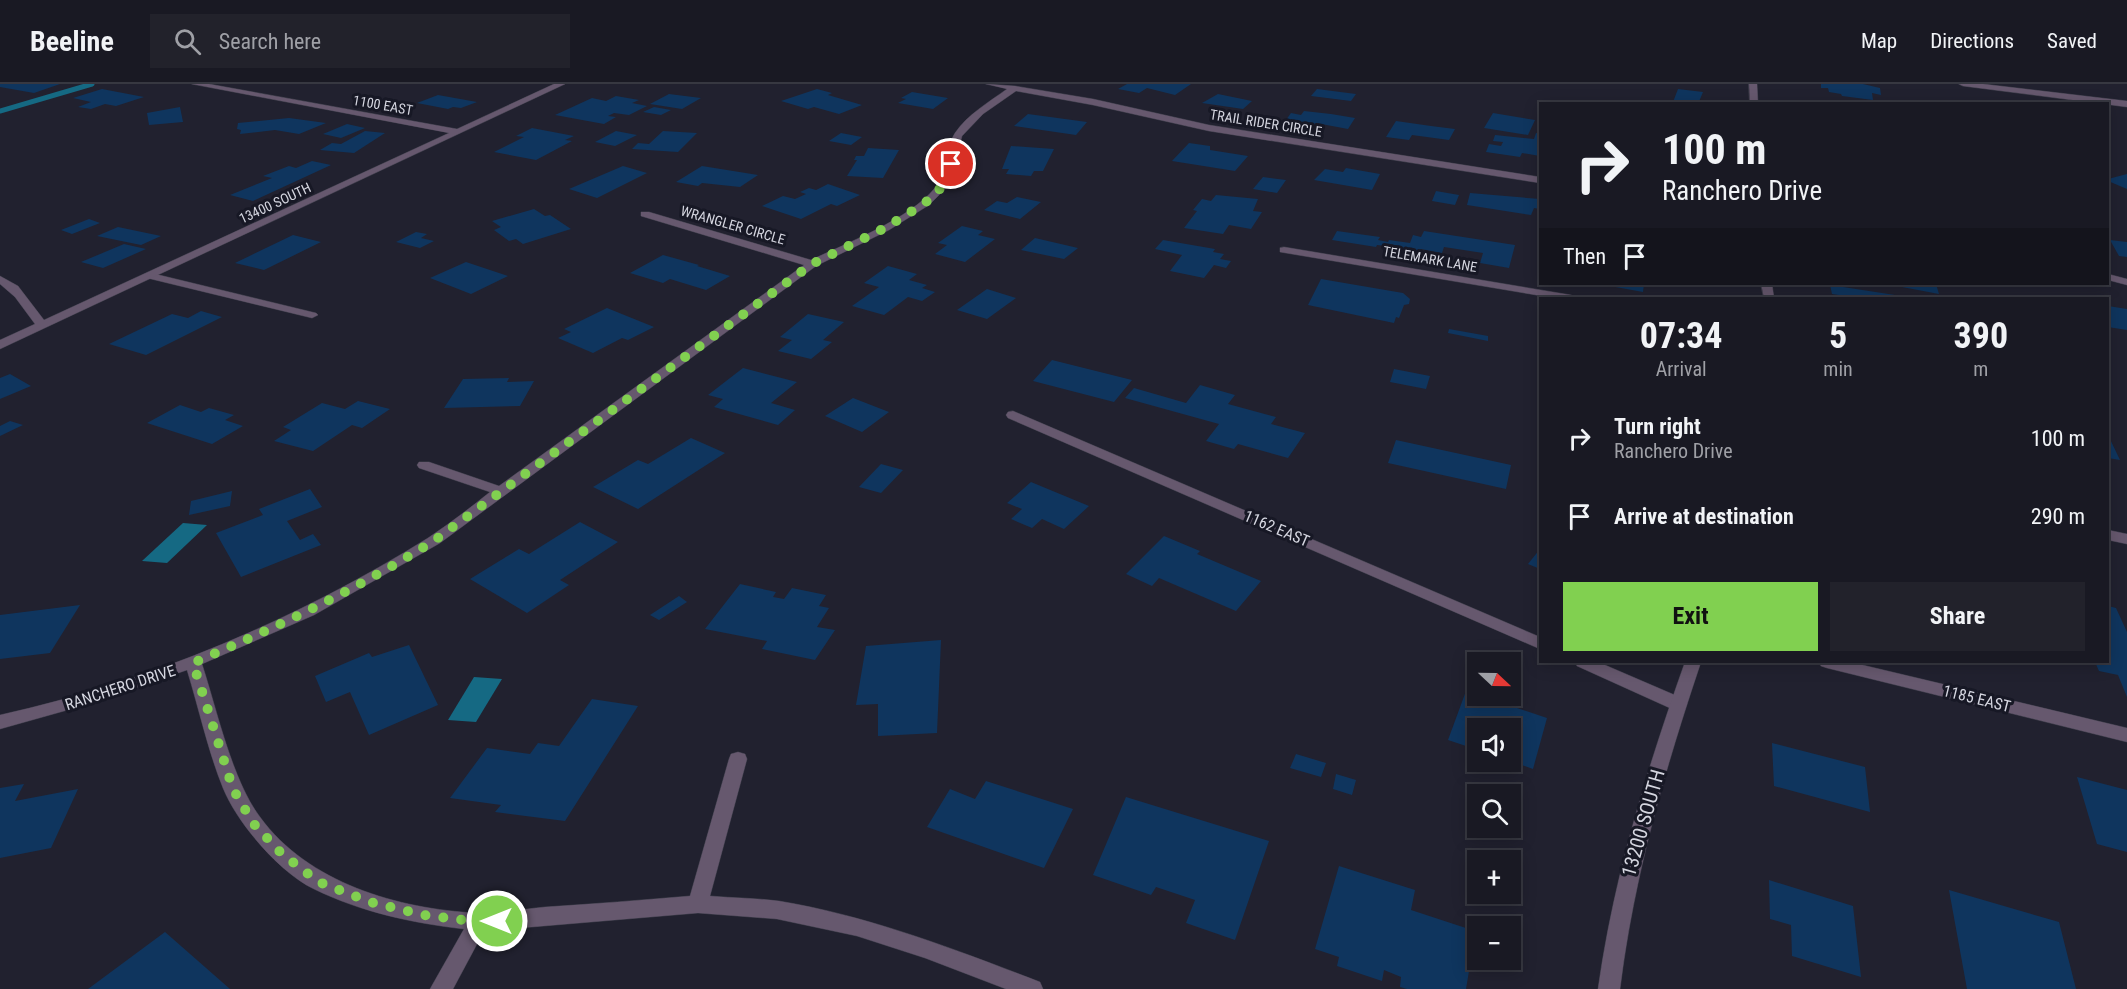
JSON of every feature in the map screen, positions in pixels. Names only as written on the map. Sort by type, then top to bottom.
[{"type":"street","name":"1100 EAST","points":[[196,84],[458,132]]},
{"type":"street","name":"13400 SOUTH","points":[[0,345],[561,84]]},
{"type":"street","name":"TRAIL RIDER CIRCLE","points":[[990,84],[1093,102],[1209,128],[1539,180]]},
{"type":"street","points":[[1753,84],[1754,102]]},
{"type":"street","points":[[1963,84],[2127,104]]},
{"type":"street","name":"RANCHERO DRIVE","points":[[0,722],[108,692],[193,663],[287,622],[385,571],[435,540],[812,264],[885,228],[925,203],[939,190],[947,176],[958,135],[980,112],[1015,88]]},
{"type":"street","name":"WRANGLER CIRCLE","points":[[645,214],[812,264]]},
{"type":"street","name":"TELEMARK LANE","points":[[1284,250],[1565,297]]},
{"type":"street","points":[[151,276],[312,315]]},
{"type":"street","points":[[2109,277],[2127,282]]},
{"type":"street","points":[[0,279],[18,291],[31,315],[42,325]]},
{"type":"street","name":"1162 EAST","points":[[1013,416],[1539,643]]},
{"type":"street","points":[[424,465],[500,491]]},
{"type":"street","points":[[2109,535],[2127,539]]},
{"type":"street","points":[[193,663],[233,789],[253,823],[282,854],[319,882],[370,902],[424,915],[478,922],[698,904],[777,910],[857,927],[927,949],[1032,989]]},
{"type":"street","points":[[1585,663],[1678,704]]},
{"type":"street","name":"13200 SOUTH","points":[[1608,989],[1614,941],[1631,859],[1693,663]]},
{"type":"street","name":"1185 EAST","points":[[1831,663],[2127,735]]},
{"type":"street","points":[[698,904],[738,759]]},
{"type":"street","points":[[441,989],[456,966],[478,922]]},
{"type":"water","points":[[183,523],[207,525],[167,563],[142,561]]},
{"type":"water","points":[[474,677],[502,679],[476,722],[448,720]]},
{"type":"building","points":[[0,84],[60,84],[34,93],[0,87]]},
{"type":"building","points":[[1127,84],[1191,84],[1175,95],[1147,88],[1139,93],[1118,89]]},
{"type":"building","points":[[1821,84],[1863,84],[1880,88],[1881,95],[1872,93],[1873,100],[1842,96],[1829,92],[1828,88],[1821,88]]},
{"type":"building","points":[[102,89],[144,97],[116,106],[105,104],[91,109],[78,107],[91,102],[73,98]]},
{"type":"building","points":[[817,89],[832,93],[828,95],[862,105],[839,114],[814,107],[808,109],[781,101]]},
{"type":"building","points":[[1317,89],[1356,94],[1351,101],[1311,96]]},
{"type":"building","points":[[1678,89],[1703,92],[1699,102],[1673,102]]},
{"type":"building","points":[[912,92],[948,98],[933,109],[898,103],[906,99],[901,98]]},
{"type":"building","points":[[669,94],[701,98],[682,109],[650,104]]},
{"type":"building","points":[[1218,94],[1252,101],[1243,109],[1202,103]]},
{"type":"building","points":[[438,95],[477,102],[461,108],[448,109],[417,103]]},
{"type":"building","points":[[616,96],[639,100],[632,103],[647,106],[629,115],[614,113],[608,116],[616,117],[604,124],[555,115],[592,98],[606,101]]},
{"type":"building","points":[[180,107],[183,122],[149,125],[147,113]]},
{"type":"building","points":[[654,107],[671,110],[661,115],[643,112]]},
{"type":"building","points":[[1304,111],[1355,118],[1348,129],[1286,120],[1291,113],[1301,115]]},
{"type":"building","points":[[1493,113],[1535,120],[1528,135],[1484,128]]},
{"type":"building","points":[[1028,114],[1087,122],[1076,135],[1014,126]]},
{"type":"building","points":[[289,118],[326,123],[299,134],[275,130],[240,134],[241,130],[237,129],[238,123]]},
{"type":"building","points":[[1396,121],[1455,129],[1449,140],[1412,135],[1409,140],[1386,137]]},
{"type":"building","points":[[347,124],[365,128],[341,138],[323,134]]},
{"type":"building","points":[[532,128],[574,136],[565,140],[572,141],[536,160],[494,152],[524,137],[516,136]]},
{"type":"building","points":[[365,131],[385,133],[354,153],[320,150],[332,143],[341,144]]},
{"type":"building","points":[[616,131],[637,135],[615,146],[595,142]]},
{"type":"building","points":[[663,131],[697,133],[678,152],[632,149],[638,143],[649,144]]},
{"type":"building","points":[[841,133],[862,137],[851,145],[829,141]]},
{"type":"building","points":[[1536,133],[1539,134],[1539,156],[1522,153],[1520,157],[1486,152],[1489,144],[1501,146],[1503,142],[1493,141],[1495,135],[1534,139]]},
{"type":"building","points":[[1189,143],[1210,146],[1210,150],[1248,156],[1235,171],[1172,161]]},
{"type":"building","points":[[1011,146],[1054,149],[1043,171],[1034,171],[1031,176],[1006,174],[1009,169],[1002,169]]},
{"type":"building","points":[[868,148],[899,150],[883,178],[847,176],[857,160],[854,160],[856,156],[864,156]]},
{"type":"building","points":[[312,161],[331,165],[253,201],[230,195],[272,178],[263,176],[289,166],[296,168]]},
{"type":"building","points":[[623,166],[647,173],[597,198],[569,189]]},
{"type":"building","points":[[702,166],[758,175],[740,187],[702,183],[698,186],[676,182]]},
{"type":"building","points":[[1346,168],[1380,174],[1372,190],[1314,180],[1325,169],[1343,172]]},
{"type":"building","points":[[2127,174],[2127,189],[2109,181],[2109,179]]},
{"type":"building","points":[[1263,177],[1286,180],[1277,193],[1253,189]]},
{"type":"building","points":[[828,184],[860,195],[837,206],[831,204],[801,219],[762,206],[783,196],[795,199],[806,194],[800,192],[809,188],[816,190]]},
{"type":"building","points":[[1436,191],[1459,195],[1455,205],[1432,201]]},
{"type":"building","points":[[1470,193],[1539,199],[1539,209],[1534,208],[1531,215],[1467,205]]},
{"type":"building","points":[[1216,195],[1258,199],[1253,211],[1262,212],[1251,229],[1229,225],[1223,234],[1184,228],[1197,211],[1193,210],[1202,199],[1211,201]]},
{"type":"building","points":[[1017,197],[1041,202],[1020,219],[984,210],[997,201],[1007,203]]},
{"type":"building","points":[[534,209],[545,216],[550,215],[571,229],[523,244],[516,239],[509,241],[494,230],[501,227],[492,221]]},
{"type":"building","points":[[89,219],[100,223],[72,234],[61,230]]},
{"type":"building","points":[[962,226],[983,231],[978,235],[995,239],[965,262],[935,254],[947,245],[938,243]]},
{"type":"building","points":[[118,227],[161,236],[141,245],[97,236]]},
{"type":"building","points":[[1337,231],[1380,237],[1378,240],[1388,242],[1389,240],[1410,243],[1413,235],[1421,237],[1424,231],[1515,245],[1509,268],[1480,263],[1483,253],[1444,247],[1442,253],[1421,249],[1419,255],[1385,249],[1386,246],[1377,245],[1376,247],[1332,240]]},
{"type":"building","points":[[416,232],[427,234],[421,238],[434,241],[420,248],[396,242]]},
{"type":"building","points":[[293,235],[321,242],[264,270],[235,263]]},
{"type":"building","points":[[1035,238],[1078,248],[1064,259],[1021,250]]},
{"type":"building","points":[[1163,240],[1215,249],[1213,252],[1224,254],[1220,259],[1231,261],[1226,268],[1214,265],[1204,278],[1170,271],[1182,255],[1155,249]]},
{"type":"building","points":[[2110,240],[2127,242],[2127,257],[2119,256]]},
{"type":"building","points":[[124,244],[146,249],[103,268],[81,262]]},
{"type":"building","points":[[663,255],[730,276],[706,290],[670,279],[663,283],[630,273]]},
{"type":"building","points":[[466,262],[508,276],[471,294],[430,278]]},
{"type":"building","points":[[888,266],[917,274],[909,280],[927,285],[922,288],[935,292],[922,301],[908,297],[884,315],[852,306],[879,287],[864,283]]},
{"type":"building","points":[[1321,279],[1403,293],[1410,299],[1409,304],[1404,305],[1399,318],[1396,317],[1394,323],[1308,305]]},
{"type":"building","points":[[1610,285],[1644,285],[1643,292]]},
{"type":"building","points":[[1830,285],[1895,295],[1896,297],[1839,297],[1839,295],[1832,294]]},
{"type":"building","points":[[1901,285],[1936,285],[1939,294]]},
{"type":"building","points":[[987,289],[1016,298],[987,319],[957,310]]},
{"type":"building","points":[[2109,306],[2127,309],[2127,330],[2109,327]]},
{"type":"building","points":[[607,308],[654,327],[628,340],[622,338],[593,353],[558,338],[571,332],[564,329]]},
{"type":"building","points":[[201,311],[222,317],[146,355],[109,344],[172,314],[188,318]]},
{"type":"building","points":[[808,314],[844,322],[823,340],[832,342],[811,359],[778,351],[792,340],[780,337]]},
{"type":"building","points":[[1449,329],[1488,336],[1488,341],[1448,333]]},
{"type":"building","points":[[1052,360],[1132,380],[1114,402],[1033,381]]},
{"type":"building","points":[[743,368],[797,382],[771,403],[795,410],[778,425],[714,407],[723,399],[708,395]]},
{"type":"building","points":[[1394,369],[1430,376],[1426,389],[1390,382]]},
{"type":"building","points":[[10,374],[31,386],[0,399],[0,378]]},
{"type":"building","points":[[509,378],[507,382],[534,381],[520,406],[444,408],[463,379]]},
{"type":"building","points":[[1200,385],[1235,395],[1228,404],[1276,417],[1271,424],[1305,433],[1288,458],[1238,444],[1234,449],[1206,441],[1219,424],[1125,398],[1134,388],[1186,403]]},
{"type":"building","points":[[853,398],[889,412],[862,432],[825,416]]},
{"type":"building","points":[[358,401],[390,409],[362,428],[352,425],[313,451],[274,441],[291,430],[283,427],[322,403],[345,409]]},
{"type":"building","points":[[180,405],[201,412],[209,408],[234,415],[225,420],[243,426],[212,444],[147,423]]},
{"type":"building","points":[[10,421],[23,425],[0,436],[0,426]]},
{"type":"building","points":[[2109,437],[2120,460],[2109,458]]},
{"type":"building","points":[[691,438],[725,453],[638,509],[593,487],[638,460],[648,464]]},
{"type":"building","points":[[1396,440],[1511,465],[1506,489],[1388,463]]},
{"type":"building","points":[[881,464],[903,470],[881,493],[859,487]]},
{"type":"building","points":[[1031,482],[1089,506],[1064,529],[1042,519],[1032,528],[1011,519],[1022,509],[1007,503]]},
{"type":"building","points":[[310,489],[322,507],[287,521],[300,540],[313,534],[321,545],[241,577],[216,533],[263,515],[259,509]]},
{"type":"building","points":[[232,491],[230,506],[189,515],[191,501]]},
{"type":"building","points":[[580,522],[618,542],[560,580],[569,585],[527,613],[470,579],[519,549],[529,554]]},
{"type":"building","points":[[1164,536],[1200,551],[1197,554],[1261,581],[1236,611],[1159,578],[1152,586],[1126,574]]},
{"type":"building","points":[[1539,550],[1539,569],[1528,564]]},
{"type":"building","points":[[740,584],[776,592],[773,597],[784,599],[792,588],[826,595],[819,606],[829,608],[817,627],[835,630],[815,660],[762,649],[767,641],[705,629]]},
{"type":"building","points":[[679,596],[687,602],[659,620],[650,615]]},
{"type":"building","points":[[80,605],[50,653],[0,659],[0,615]]},
{"type":"building","points":[[2109,606],[2116,608],[2127,632],[2127,697],[2118,675],[2099,671],[2095,663],[2109,663]]},
{"type":"building","points":[[941,640],[937,733],[878,736],[878,704],[856,705],[866,646]]},
{"type":"building","points":[[409,645],[438,705],[369,735],[350,692],[326,702],[315,676],[369,653],[372,657]]},
{"type":"building","points":[[1466,691],[1467,706],[1511,706],[1547,718],[1533,769],[1521,765],[1521,718],[1467,718],[1467,746],[1448,740]]},
{"type":"building","points":[[592,699],[638,706],[565,821],[495,812],[501,805],[450,798],[487,748],[530,754],[538,743],[559,746]]},
{"type":"building","points":[[1772,743],[1865,767],[1870,812],[1774,786]]},
{"type":"building","points":[[1296,754],[1326,763],[1321,777],[1290,768]]},
{"type":"building","points":[[1336,774],[1356,780],[1352,795],[1333,789]]},
{"type":"building","points":[[2077,777],[2127,790],[2127,852],[2097,844]]},
{"type":"building","points":[[986,781],[1073,809],[1044,868],[927,827],[950,789],[975,799]]},
{"type":"building","points":[[24,784],[15,801],[78,789],[51,848],[0,858],[0,788]]},
{"type":"building","points":[[1126,797],[1269,841],[1235,940],[1186,923],[1195,900],[1156,887],[1151,895],[1093,875]]},
{"type":"building","points":[[1339,866],[1415,890],[1411,910],[1467,928],[1467,970],[1469,970],[1466,989],[1407,989],[1400,987],[1401,977],[1384,970],[1382,981],[1337,966],[1339,957],[1315,949]]},
{"type":"building","points":[[1769,880],[1853,906],[1861,977],[1792,956],[1791,925],[1770,919]]},
{"type":"building","points":[[1949,890],[2059,922],[2076,989],[1967,989]]},
{"type":"building","points":[[165,932],[230,989],[88,989]]},
{"type":"waterway","points":[[0,111],[92,84]]},
{"type":"route","points":[[497,921],[478,922],[424,915],[370,902],[319,882],[282,854],[253,823],[233,789],[193,663],[267,632],[328,602],[435,540],[781,289],[812,264],[885,228],[925,203],[939,190],[951,164]]}]
